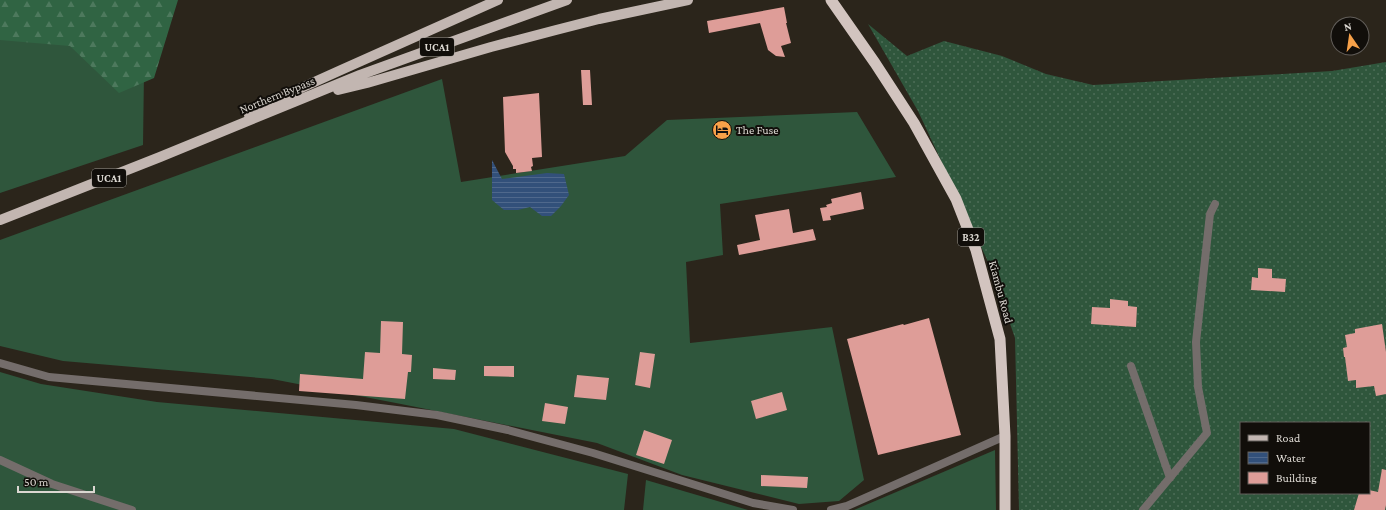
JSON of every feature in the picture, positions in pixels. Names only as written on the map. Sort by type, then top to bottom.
[{"type":"highway","name":"Kiambu Road","points":[[831,0],[875,62],[914,123],[956,199],[976,250],[1000,339],[1005,436],[1005,510]]},
{"type":"main road","points":[[216,134],[270,102],[498,0]]},
{"type":"main road","name":"Northern Bypass","points":[[0,220],[375,70],[567,0]]},
{"type":"main road","points":[[307,97],[367,83],[491,47],[599,19],[688,0]]},
{"type":"street","points":[[1143,510],[1207,433],[1198,387],[1196,342],[1210,214],[1215,204]]},
{"type":"street","points":[[0,363],[49,378],[356,405],[437,415],[508,430],[593,453],[753,503],[793,510]]},
{"type":"street","points":[[1131,366],[1170,478]]},
{"type":"street","points":[[832,510],[847,506],[1005,436]]},
{"type":"street","points":[[0,460],[52,484],[132,510]]},
{"type":"green space","points":[[0,0],[145,0],[143,145],[0,193]]},
{"type":"green space","points":[[0,0],[178,0],[154,78],[119,93],[70,46],[0,40]]},
{"type":"green space","points":[[868,24],[907,56],[944,41],[1002,56],[1046,74],[1093,85],[1332,71],[1386,62],[1386,510],[1019,510],[1015,338],[990,266],[918,111]]},
{"type":"green space","points":[[442,79],[461,182],[625,156],[667,120],[857,112],[896,177],[720,204],[723,255],[686,262],[690,343],[832,327],[864,480],[839,501],[799,504],[682,475],[597,443],[401,404],[272,379],[63,361],[0,346],[0,240]]},
{"type":"green space","points":[[0,372],[41,384],[157,402],[454,429],[628,474],[624,510],[0,510]]},
{"type":"green space","points":[[995,450],[996,510],[854,510]]},
{"type":"green space","points":[[646,480],[748,510],[643,510]]},
{"type":"water","points":[[492,160],[502,179],[547,173],[564,174],[569,195],[551,216],[542,216],[530,207],[518,210],[504,210],[492,200]]},
{"type":"building","points":[[784,7],[791,43],[781,46],[785,57],[776,56],[768,50],[760,23],[709,33],[707,21]]},
{"type":"building","points":[[581,70],[590,70],[592,105],[583,105]]},
{"type":"building","points":[[539,93],[542,157],[532,158],[532,171],[516,173],[516,169],[513,169],[513,166],[505,152],[503,97]]},
{"type":"building","points":[[861,192],[864,209],[830,216],[831,220],[823,221],[820,208],[827,207],[826,205],[832,203],[831,199]]},
{"type":"building","points":[[789,209],[793,233],[813,229],[816,240],[739,255],[737,245],[760,240],[755,215]]},
{"type":"building","points":[[1258,268],[1272,269],[1272,278],[1286,279],[1285,292],[1251,290],[1252,277],[1258,278]]},
{"type":"building","points":[[1110,299],[1128,301],[1128,306],[1137,307],[1136,327],[1091,324],[1092,307],[1110,308]]},
{"type":"building","points":[[929,318],[961,435],[878,455],[847,339]]},
{"type":"building","points":[[381,321],[403,322],[402,354],[412,355],[411,372],[408,372],[405,399],[299,391],[300,374],[363,379],[365,352],[380,353]]},
{"type":"building","points":[[1382,324],[1386,352],[1386,394],[1376,396],[1374,386],[1356,388],[1356,380],[1348,381],[1343,348],[1347,347],[1345,335],[1355,333],[1355,329]]},
{"type":"building","points":[[640,352],[655,354],[650,388],[635,385]]},
{"type":"building","points":[[484,366],[514,366],[514,377],[484,376]]},
{"type":"building","points":[[433,368],[456,370],[455,380],[433,379]]},
{"type":"building","points":[[577,375],[609,378],[606,400],[574,397]]},
{"type":"building","points":[[782,392],[787,410],[756,419],[751,401]]},
{"type":"building","points":[[545,403],[568,407],[565,424],[542,421]]},
{"type":"building","points":[[644,430],[672,440],[664,464],[636,455]]},
{"type":"building","points":[[1382,469],[1386,470],[1385,510],[1354,510],[1359,494],[1370,494],[1370,490],[1378,492]]},
{"type":"building","points":[[761,475],[808,477],[807,488],[761,486]]},
{"type":"place","name":"The Fuse","points":[[722,130]]}]
